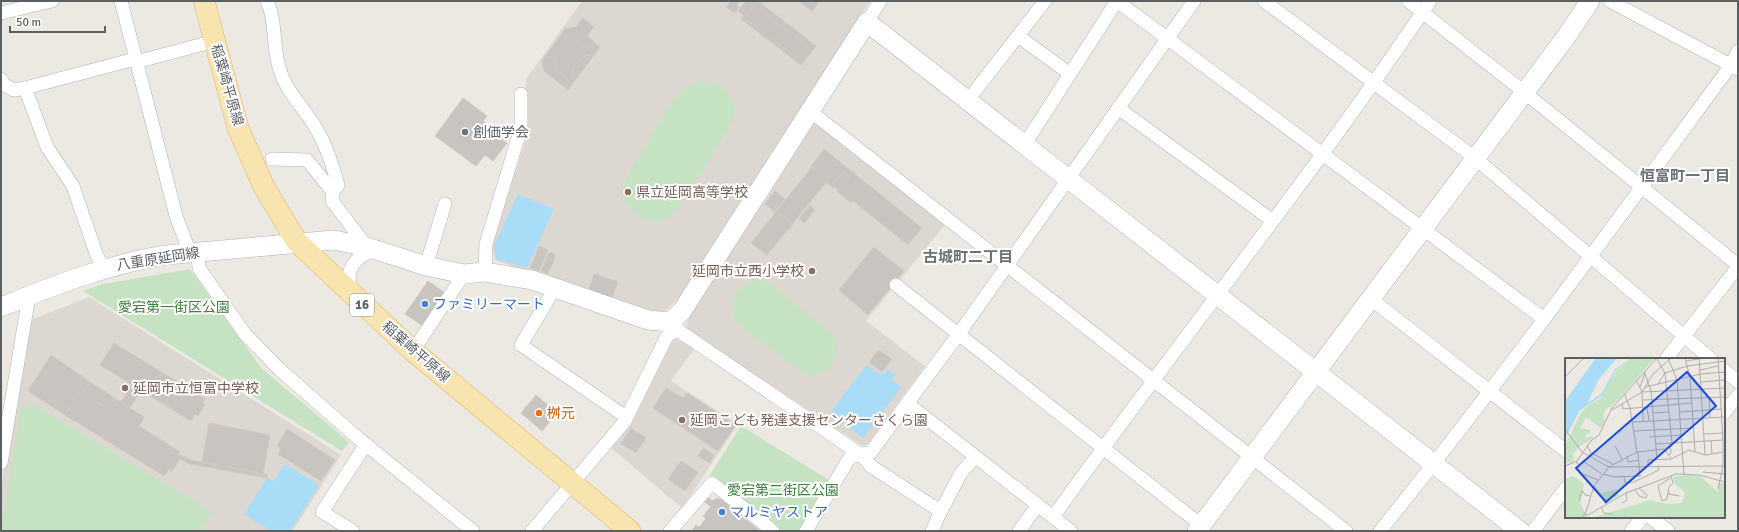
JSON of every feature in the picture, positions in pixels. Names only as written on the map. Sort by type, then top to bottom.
[{"type":"main road","name":"稲葉崎平原線","points":[[204,1],[238,128],[264,188],[297,242],[413,351],[630,531]]},
{"type":"street","points":[[1,13],[52,1]]},
{"type":"street","points":[[121,1],[176,216],[194,252],[199,268],[245,334],[279,370],[366,444],[473,531]]},
{"type":"street","points":[[267,1],[271,10],[276,54],[280,71],[287,86],[328,148],[338,185],[333,192],[332,201],[372,248],[358,258],[351,269],[350,286],[361,303]]},
{"type":"street","points":[[532,531],[626,417],[667,336],[682,311],[880,1]]},
{"type":"street","points":[[968,100],[1045,1]]},
{"type":"street","points":[[1025,144],[1117,1],[1544,319]]},
{"type":"street","points":[[806,531],[850,457],[871,452],[958,335],[1194,1]]},
{"type":"street","points":[[1264,1],[1475,158],[1710,358]]},
{"type":"street","points":[[1408,1],[1524,92],[1738,266],[1667,358]]},
{"type":"street","points":[[1053,517],[1273,221],[1430,1]]},
{"type":"street","points":[[896,285],[1103,448],[1199,528],[1566,37],[1590,1]]},
{"type":"street","points":[[1610,1],[1735,67]]},
{"type":"street","points":[[867,22],[1520,531]]},
{"type":"street","points":[[1018,36],[1070,74]]},
{"type":"street","points":[[1,79],[3,84],[14,90],[215,41]]},
{"type":"street","points":[[1380,531],[1434,464],[1591,257],[1642,187],[1735,67],[1738,51]]},
{"type":"street","points":[[25,88],[47,147],[73,186],[97,256],[104,269]]},
{"type":"street","points":[[485,272],[486,244],[521,128],[521,94]]},
{"type":"street","points":[[1118,108],[1273,221]]},
{"type":"street","points":[[810,111],[1346,531]]},
{"type":"street","points":[[272,159],[307,160],[333,192]]},
{"type":"street","points":[[426,266],[445,204]]},
{"type":"street","name":"八重原延岡線","points":[[1,307],[104,269],[142,259],[194,252],[334,240],[372,248],[426,266],[464,274],[485,272],[515,276],[648,320],[674,326]]},
{"type":"street","points":[[413,351],[464,274]]},
{"type":"street","points":[[555,288],[521,345],[626,417]]},
{"type":"street","points":[[1,463],[29,296]]},
{"type":"street","points":[[1370,299],[1565,450]]},
{"type":"street","points":[[674,326],[860,454],[872,467],[937,509],[939,514]]},
{"type":"street","points":[[1725,371],[1738,382]]},
{"type":"street","points":[[1725,412],[1738,395]]},
{"type":"street","points":[[907,403],[1071,531]]},
{"type":"street","points":[[353,531],[322,512],[366,444]]},
{"type":"street","points":[[932,531],[939,514],[961,473],[975,457]]},
{"type":"street","points":[[670,531],[712,483],[773,531]]},
{"type":"street","points":[[1532,531],[1565,489]]},
{"type":"street","points":[[1019,531],[1038,505]]},
{"type":"street","points":[[1631,531],[1642,518]]},
{"type":"street","points":[[1651,518],[1668,531]]},
{"type":"shaded area","name":"県立延岡高等学校","points":[[582,1],[870,1],[680,296],[668,309],[654,314],[641,311],[495,260],[492,245],[526,139],[526,79]]},
{"type":"shaded area","name":"延岡市立西小学校","points":[[813,120],[945,225],[866,321],[925,366],[867,445],[861,445],[687,330],[687,318]]},
{"type":"shaded area","name":"延岡市立恒富中学校","points":[[89,297],[341,455],[293,531],[1,531],[1,484],[28,321]]},
{"type":"shaded area","name":"延岡こども発達支援センターさくら園","points":[[677,339],[694,349],[671,381],[738,424],[682,508],[610,447],[670,343]]},
{"type":"green space","points":[[699,81],[720,84],[730,97],[734,105],[735,113],[725,133],[704,167],[682,201],[668,218],[661,221],[646,219],[639,216],[628,205],[624,191],[626,180],[672,102],[685,88]]},
{"type":"green space","name":"愛宕第一街区公園","points":[[190,269],[261,368],[349,442],[342,451],[83,291],[103,284]]},
{"type":"green space","points":[[758,280],[770,284],[834,335],[837,346],[836,354],[827,370],[817,375],[805,375],[738,324],[732,309],[734,296],[738,290],[750,282]]},
{"type":"green space","points":[[21,406],[36,406],[212,512],[201,531],[1,531]]},
{"type":"green space","name":"愛宕第二街区公園","points":[[741,426],[829,480],[798,531],[783,531],[710,475]]},
{"type":"water","points":[[518,194],[554,209],[527,268],[496,259],[494,246]]},
{"type":"water","points":[[866,365],[880,375],[882,373],[884,374],[888,369],[895,375],[891,380],[901,387],[863,438],[830,413]]},
{"type":"water","points":[[285,464],[319,485],[290,531],[271,531],[244,514],[267,478],[274,481]]},
{"type":"building","points":[[731,1],[740,1],[737,5],[739,7],[735,13],[726,7]]},
{"type":"building","points":[[746,1],[758,1],[816,46],[801,65],[741,19],[744,15],[738,11]]},
{"type":"building","points":[[798,1],[820,1],[812,11]]},
{"type":"building","points":[[754,5],[810,47],[800,61],[744,19]]},
{"type":"building","points":[[583,18],[594,27],[587,36],[600,47],[568,90],[544,71],[542,61],[565,29],[576,27]]},
{"type":"building","points":[[578,40],[595,54],[581,57],[573,68],[573,83],[556,69],[554,59],[566,44]]},
{"type":"building","name":"創価学会","points":[[463,98],[487,116],[483,121],[490,127],[488,129],[507,143],[493,161],[485,155],[476,166],[435,136]]},
{"type":"building","points":[[824,149],[922,228],[908,245],[853,201],[851,203],[837,191],[838,189],[834,186],[833,188],[826,182],[828,180],[811,166]]},
{"type":"building","points":[[812,167],[828,180],[767,255],[751,243]]},
{"type":"building","points":[[843,172],[850,178],[838,192],[838,189],[831,186]]},
{"type":"building","points":[[775,191],[785,199],[775,212],[765,204]]},
{"type":"building","points":[[810,205],[815,210],[804,223],[799,218]]},
{"type":"building","points":[[781,214],[793,224],[787,231],[775,221]]},
{"type":"building","points":[[539,246],[548,250],[539,271],[530,268]]},
{"type":"building","points":[[874,247],[904,271],[868,315],[839,290]]},
{"type":"building","points":[[549,252],[556,255],[548,274],[541,271]]},
{"type":"building","points":[[594,274],[618,282],[612,298],[589,289]]},
{"type":"building","name":"ファミリーマート","points":[[428,281],[445,293],[423,326],[405,314]]},
{"type":"building","points":[[114,343],[205,399],[203,403],[205,404],[198,416],[195,414],[191,421],[100,365]]},
{"type":"building","points":[[879,350],[892,359],[882,372],[869,362]]},
{"type":"building","points":[[51,355],[90,382],[83,393],[81,391],[65,415],[28,391]]},
{"type":"building","points":[[90,382],[113,397],[106,408],[83,393]]},
{"type":"building","points":[[132,385],[141,390],[130,408],[121,402]]},
{"type":"building","name":"延岡こども発達支援センターさくら園","points":[[666,388],[683,398],[687,393],[736,425],[718,451],[653,408]]},
{"type":"building","points":[[81,391],[106,408],[113,397],[144,417],[139,426],[180,452],[178,454],[182,456],[172,471],[169,469],[164,476],[65,415]]},
{"type":"building","name":"桝元","points":[[536,395],[557,413],[542,431],[521,413]]},
{"type":"building","points":[[209,423],[270,435],[263,474],[202,462]]},
{"type":"building","points":[[631,428],[646,438],[636,453],[621,444]]},
{"type":"building","points":[[287,429],[335,460],[321,481],[278,454],[281,449],[277,446]]},
{"type":"building","name":"延岡こども発達支援センターさくら園","points":[[703,448],[714,455],[710,463],[698,456]]},
{"type":"building","points":[[182,456],[191,460],[268,475],[267,478],[190,464],[180,459]]},
{"type":"building","name":"延岡こども発達支援センターさくら園","points":[[681,461],[698,472],[685,491],[668,479]]},
{"type":"building","name":"マルミヤストア","points":[[707,497],[713,501],[716,498],[718,500],[720,498],[760,531],[692,531],[696,525],[699,527],[706,519],[703,516],[711,507],[704,501]]},
{"type":"place","name":"創価学会","points":[[465,132]]},
{"type":"place","name":"県立延岡高等学校","points":[[628,192]]},
{"type":"place","name":"延岡市立西小学校","points":[[812,271]]},
{"type":"place","name":"ファミリーマート","points":[[425,304]]},
{"type":"place","name":"延岡市立恒富中学校","points":[[125,388]]},
{"type":"place","name":"桝元","points":[[539,413]]},
{"type":"place","name":"延岡こども発達支援センターさくら園","points":[[682,420]]},
{"type":"place","name":"マルミヤストア","points":[[722,512]]},
{"type":"district","name":"恒富町一丁目","points":[[1685,176]]},
{"type":"district","name":"古城町二丁目","points":[[968,257]]}]
